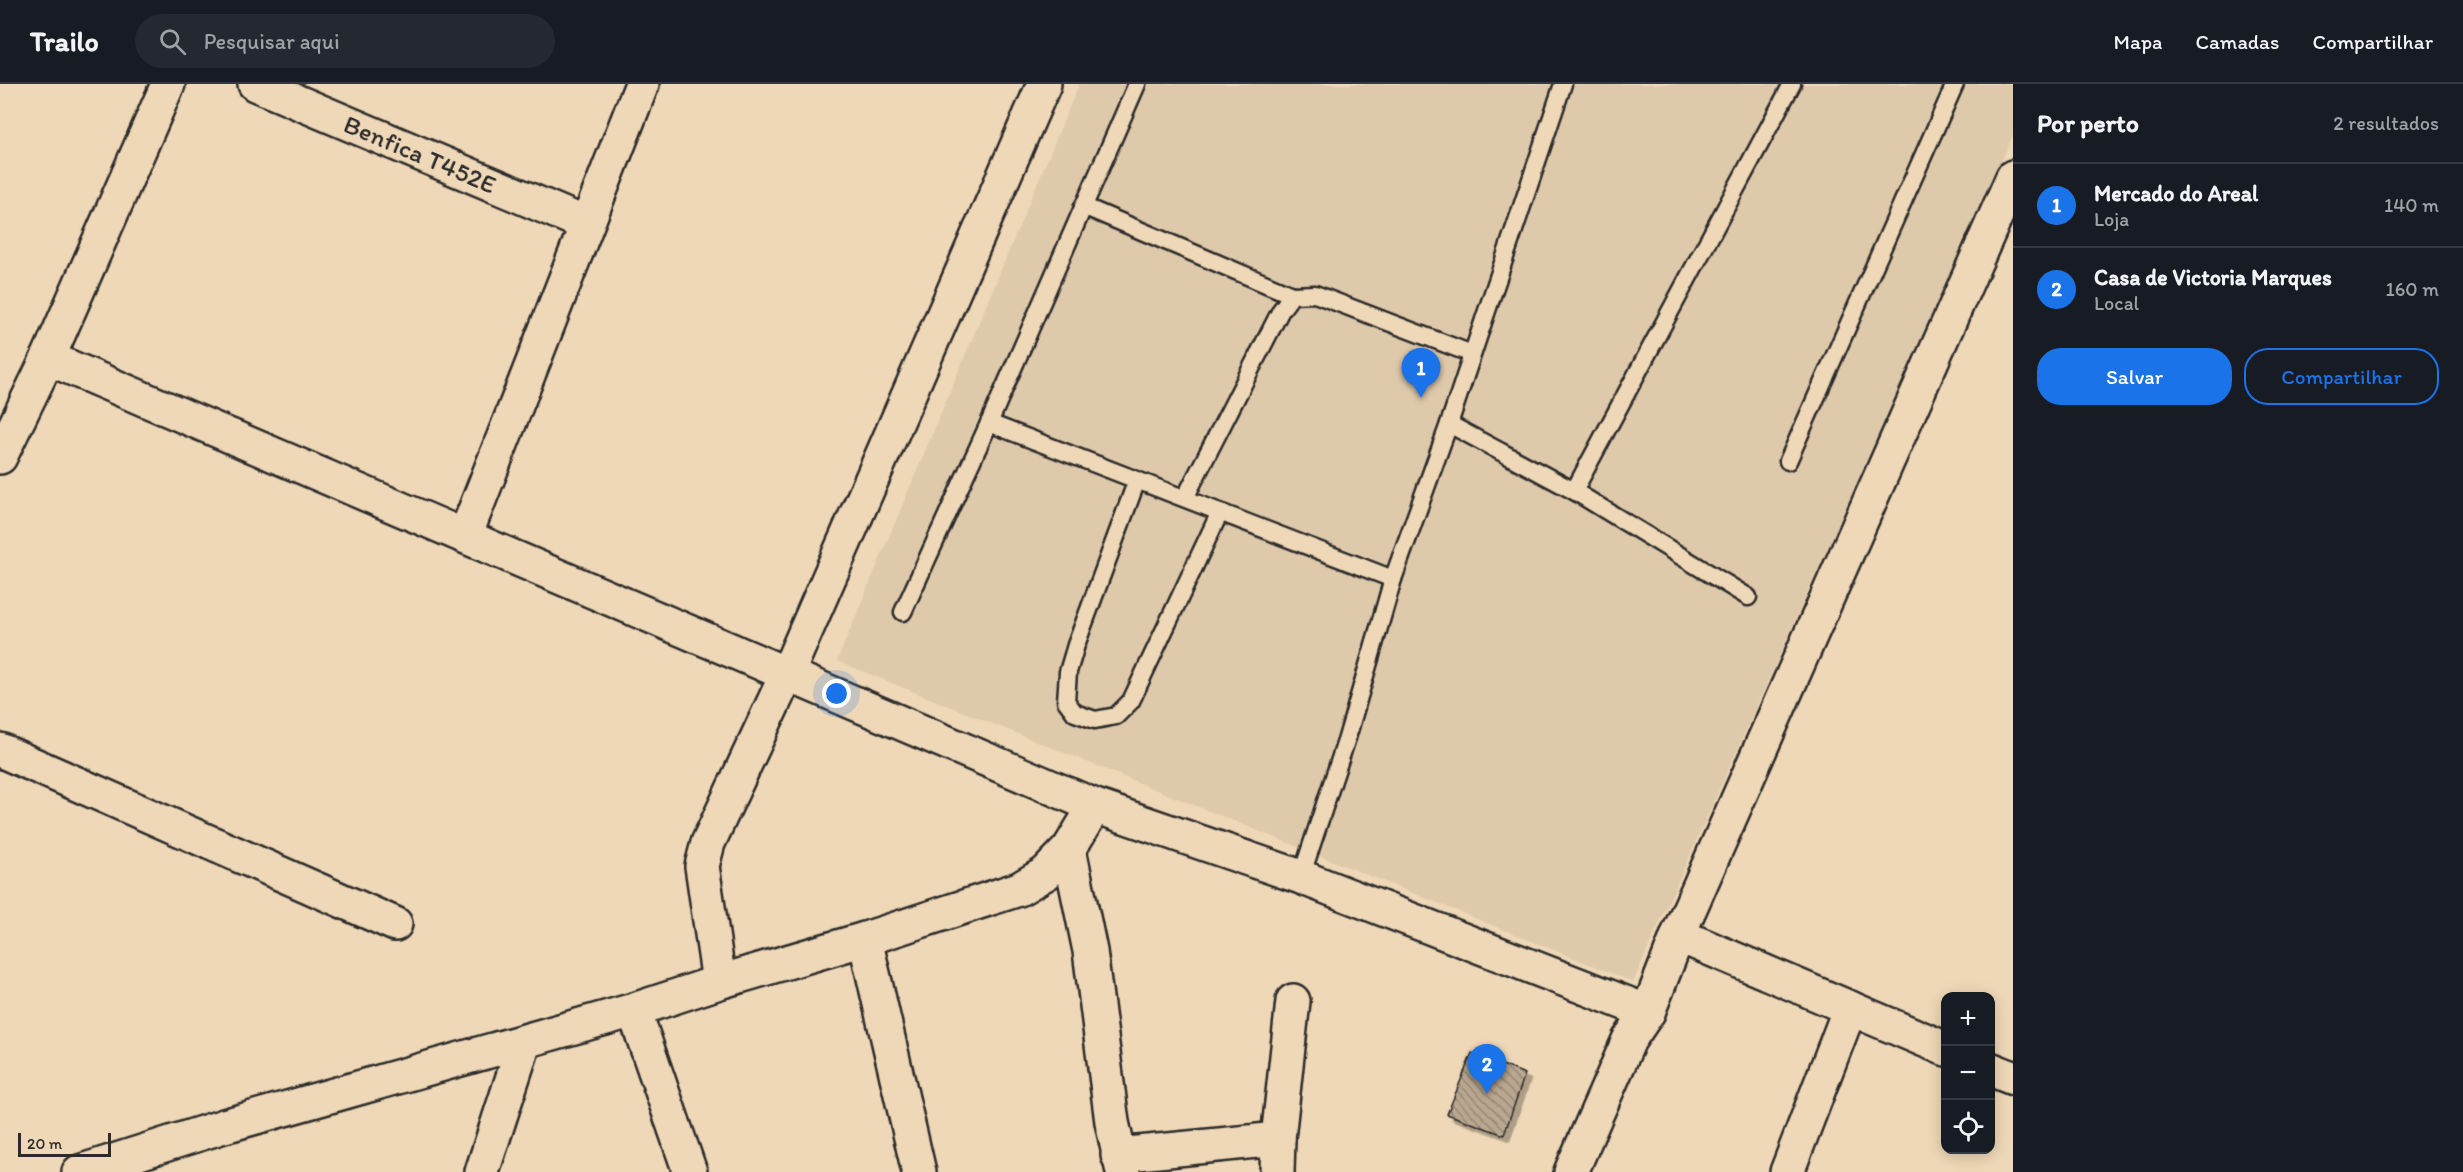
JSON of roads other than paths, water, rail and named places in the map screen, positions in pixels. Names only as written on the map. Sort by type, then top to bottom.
[{"type":"street","points":[[0,457],[48,358],[168,84]]},
{"type":"street","name":"Benfica T452E","points":[[255,84],[586,224]]},
{"type":"street","points":[[465,536],[642,84]]},
{"type":"street","points":[[719,982],[702,866],[708,843],[787,674],[1044,84]]},
{"type":"street","points":[[1571,1172],[1629,1040],[1648,1012],[1678,935],[2013,177]]},
{"type":"street","points":[[48,358],[1095,806],[1301,877],[1648,1012]]},
{"type":"street","points":[[0,750],[395,924]]},
{"type":"street","points":[[79,1172],[224,1126],[634,1010],[1018,889],[1046,873],[1070,849],[1095,806]]},
{"type":"street","points":[[1070,849],[1090,951],[1121,1164],[1278,1139]]},
{"type":"street","points":[[1678,935],[1941,1047]]},
{"type":"street","points":[[865,939],[919,1172]]},
{"type":"street","points":[[1276,1172],[1293,1000]]},
{"type":"street","points":[[1787,1172],[1850,1008]]},
{"type":"street","points":[[634,1010],[690,1172]]},
{"type":"street","points":[[482,1172],[524,1042]]},
{"type":"street","points":[[1995,1071],[2013,1078]]},
{"type":"lane","points":[[903,612],[989,423],[1137,84]]},
{"type":"lane","points":[[1301,877],[1347,738],[1393,579],[1449,424],[1563,84]]},
{"type":"lane","points":[[1574,491],[1792,84]]},
{"type":"lane","points":[[1788,461],[1955,84]]},
{"type":"lane","points":[[1083,206],[1292,295],[1315,294],[1472,354]]},
{"type":"lane","points":[[1185,498],[1281,310],[1292,295]]},
{"type":"lane","points":[[989,423],[1393,579]]},
{"type":"lane","points":[[1449,424],[1574,491],[1748,597]]},
{"type":"lane","points":[[1137,480],[1068,672],[1066,701],[1075,713],[1095,720],[1116,716],[1131,701],[1220,512]]},
{"type":"place","name":"Mercado do Areal","points":[[1421,398]]},
{"type":"place","name":"Casa de Victoria Marques","points":[[1487,1094]]}]
